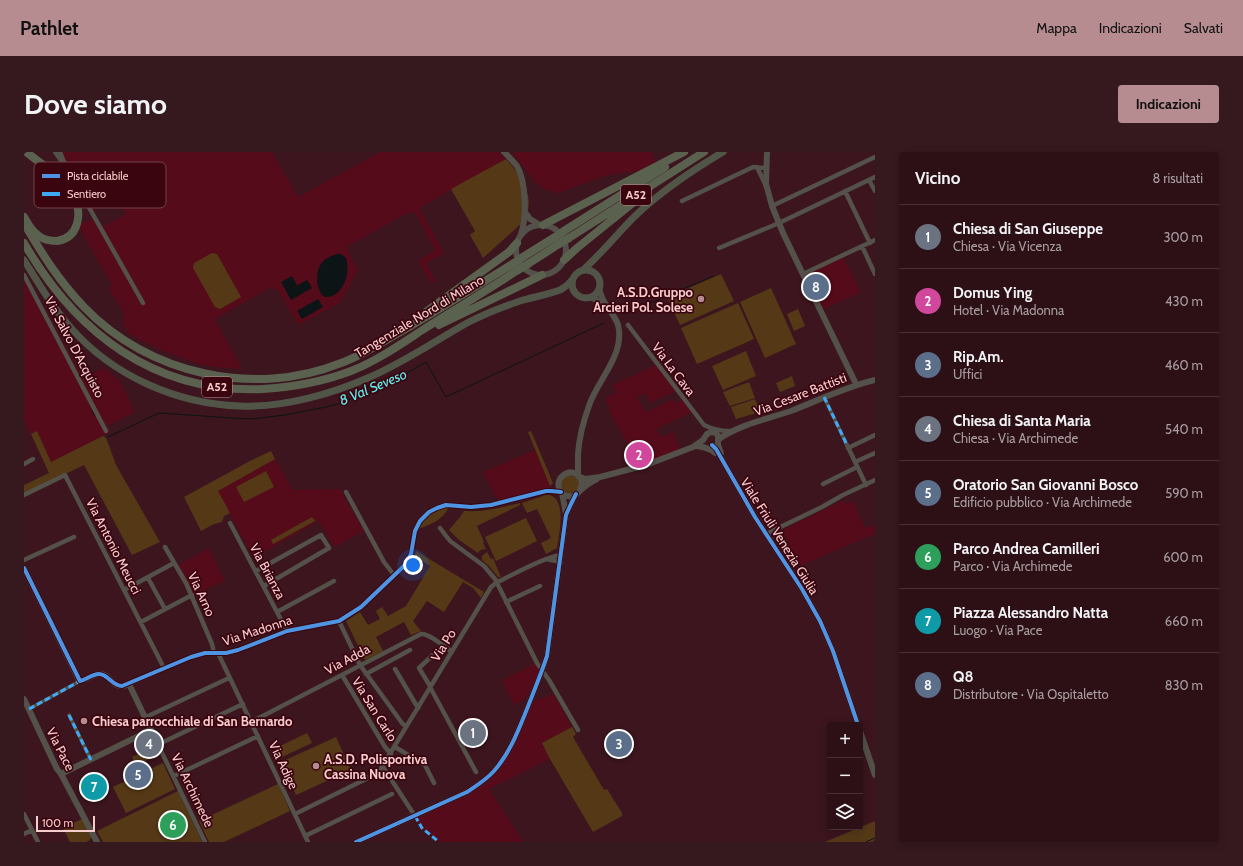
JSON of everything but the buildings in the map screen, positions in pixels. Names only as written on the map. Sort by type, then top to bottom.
[{"type":"highway","points":[[26,152],[40,162]]},
{"type":"highway","points":[[541,225],[684,152]]},
{"type":"highway","name":"Tangenziale Nord di Milano","points":[[24,243],[47,279],[76,314],[99,335],[121,351],[143,364],[185,380],[201,384],[227,388],[281,388],[326,380],[353,370],[392,350],[689,152]]},
{"type":"highway","name":"Tangenziale Nord di Milano","points":[[566,234],[704,152]]},
{"type":"highway","points":[[564,260],[576,248],[674,170]]},
{"type":"highway","points":[[24,217],[33,231],[39,236],[53,241],[64,239],[73,233],[77,225],[77,208]]},
{"type":"highway","name":"Tangenziale Nord di Milano","points":[[24,223],[44,258],[63,284],[84,308],[124,340],[163,361],[182,368],[208,375],[239,378],[296,376],[341,363],[368,351],[516,266]]},
{"type":"highway","points":[[386,340],[509,252],[519,240]]},
{"type":"highway","points":[[392,350],[518,285],[542,275]]},
{"type":"main road","points":[[561,290],[576,274],[583,270],[598,255],[634,217],[656,198],[723,152]]},
{"type":"main road","points":[[596,274],[598,255]]},
{"type":"main road","points":[[24,260],[50,301],[72,329],[86,343],[114,365],[149,385],[171,394],[216,404],[241,406],[275,404],[301,400],[344,388],[381,372],[485,314],[518,301],[561,290],[575,293],[582,298],[595,295],[599,289],[600,281],[596,274],[590,270],[583,270]]},
{"type":"main road","points":[[572,280],[575,293]]},
{"type":"street","points":[[55,152],[62,162]]},
{"type":"street","points":[[60,152],[64,162]]},
{"type":"street","points":[[767,152],[767,189]]},
{"type":"street","points":[[506,153],[520,173],[523,190],[523,228],[517,254],[521,264],[529,271],[542,275],[548,274],[555,270],[564,260],[566,247],[563,239],[555,229],[541,225],[527,217],[524,210]]},
{"type":"street","points":[[772,206],[875,157]]},
{"type":"street","points":[[682,201],[754,167],[766,168]]},
{"type":"street","points":[[757,167],[767,189],[779,223],[856,384]]},
{"type":"street","points":[[719,248],[779,223],[875,177]]},
{"type":"street","points":[[869,180],[875,191]]},
{"type":"street","points":[[845,191],[870,243]]},
{"type":"street","points":[[89,208],[143,303]]},
{"type":"street","points":[[519,240],[529,228],[541,225]]},
{"type":"street","points":[[803,274],[875,240]]},
{"type":"street","points":[[862,246],[875,274]]},
{"type":"street","name":"Via Salvo D'Acquisto","points":[[24,274],[106,431]]},
{"type":"street","points":[[570,472],[578,454],[590,404],[602,377],[614,357],[619,343],[618,322],[605,304],[599,289]]},
{"type":"street","points":[[590,297],[605,304]]},
{"type":"street","name":"Via La Cava","points":[[628,325],[704,425],[708,439]]},
{"type":"street","name":"Via Cesare Battisti","points":[[704,425],[720,431],[731,430],[784,413],[856,384],[875,380]]},
{"type":"street","points":[[824,397],[866,484]]},
{"type":"street","name":"Via Cesare Battisti","points":[[695,446],[708,439],[715,445],[718,438],[731,430]]},
{"type":"street","points":[[708,439],[714,432],[718,438]]},
{"type":"street","points":[[847,446],[875,435]]},
{"type":"street","name":"Viale Friuli Venezia Giulia","points":[[718,438],[718,447],[728,470]]},
{"type":"street","name":"Viale Friuli Venezia Giulia","points":[[708,439],[720,456],[766,534],[802,589],[820,621],[833,652],[857,722]]},
{"type":"street","points":[[566,515],[562,493],[558,482],[562,475],[570,472],[586,479],[600,477],[646,465],[695,446],[712,450],[720,456]]},
{"type":"street","points":[[823,484],[875,453]]},
{"type":"street","points":[[356,842],[467,792],[482,782],[505,758],[514,741],[543,670],[547,656],[561,562],[566,515],[582,482],[579,477],[578,454]]},
{"type":"street","points":[[24,464],[33,459]]},
{"type":"street","name":"Via Antonio Meucci","points":[[24,495],[65,475],[164,668]]},
{"type":"street","points":[[562,493],[568,496],[578,492],[600,477]]},
{"type":"street","points":[[766,534],[875,480]]},
{"type":"street","name":"Via Madonna","points":[[129,684],[164,668],[205,653],[226,653],[238,650],[287,631],[310,625],[339,621],[361,607],[404,566],[411,554],[417,526],[423,517],[433,509],[446,505],[470,507],[491,505],[546,491],[558,482]]},
{"type":"street","name":"Via Madonna","points":[[546,491],[562,493]]},
{"type":"street","points":[[346,492],[384,562],[394,575]]},
{"type":"street","name":"Via Brianza","points":[[230,523],[287,631]]},
{"type":"street","points":[[440,528],[450,541],[484,566],[495,579],[537,663],[543,670],[578,730]]},
{"type":"street","points":[[256,571],[321,535],[329,548],[264,586]]},
{"type":"street","points":[[24,560],[74,537]]},
{"type":"street","name":"Via Arno","points":[[165,547],[192,595],[216,653]]},
{"type":"street","name":"Via Po","points":[[383,767],[491,587],[496,583],[546,559],[556,555],[561,555]]},
{"type":"street","points":[[546,559],[561,562]]},
{"type":"street","points":[[124,590],[174,564]]},
{"type":"street","points":[[24,568],[80,681]]},
{"type":"street","points":[[148,578],[165,609]]},
{"type":"street","points":[[278,612],[334,581]]},
{"type":"street","points":[[506,602],[540,586]]},
{"type":"street","points":[[140,622],[192,595]]},
{"type":"street","points":[[339,621],[360,665],[406,727]]},
{"type":"street","name":"Via Adda","points":[[251,722],[422,633],[452,652]]},
{"type":"street","points":[[445,647],[430,657],[419,668],[476,772]]},
{"type":"street","points":[[366,674],[410,650]]},
{"type":"street","name":"Via Adige","points":[[216,653],[239,693],[251,722],[308,842]]},
{"type":"street","points":[[395,669],[418,708]]},
{"type":"street","points":[[26,710],[93,675],[100,674],[116,685],[122,686],[129,684]]},
{"type":"street","name":"Via San Carlo","points":[[342,675],[385,747],[391,754]]},
{"type":"street","points":[[146,717],[230,678]]},
{"type":"street","name":"Via Archimede","points":[[129,684],[205,842]]},
{"type":"street","name":"Via Pace","points":[[24,699],[26,710],[95,841]]},
{"type":"street","points":[[159,744],[243,704]]},
{"type":"street","points":[[69,715],[91,760]]},
{"type":"street","points":[[61,774],[151,730]]},
{"type":"street","points":[[174,776],[258,736]]},
{"type":"street","points":[[863,740],[875,775]]},
{"type":"street","points":[[395,747],[426,765],[434,783]]},
{"type":"street","points":[[294,814],[366,779],[383,767],[415,816]]},
{"type":"street","points":[[305,836],[392,794]]},
{"type":"street","points":[[24,814],[38,842]]},
{"type":"street","points":[[24,834],[32,830]]},
{"type":"shaded area","points":[[61,152],[272,152],[298,197],[380,152],[499,152],[506,159],[419,208],[444,253],[426,263],[436,281],[431,284],[418,261],[435,250],[415,213],[407,213],[348,246],[348,251],[358,270],[341,302],[298,325],[278,290],[270,288],[215,319],[242,369],[214,367],[193,362],[161,350],[129,334],[123,324],[123,316],[125,315],[108,288],[112,285],[78,226],[93,218],[99,229],[126,214],[123,208],[166,208],[166,162],[66,162]]},
{"type":"shaded area","points":[[515,152],[651,152],[656,161],[639,171],[607,175],[558,193],[542,188],[536,183],[514,156]]},
{"type":"shaded area","points":[[506,159],[523,181],[529,206],[522,223],[483,258],[470,235],[475,231],[451,189]]},
{"type":"shaded area","points":[[90,208],[98,208],[92,211]]},
{"type":"shaded area","points":[[212,253],[217,254],[241,297],[220,309],[215,307],[193,268],[194,263]]},
{"type":"shaded area","points":[[337,254],[341,254],[346,258],[346,277],[344,284],[337,293],[325,297],[320,291],[317,282],[319,268],[324,261]]},
{"type":"shaded area","points":[[843,257],[861,292],[822,310],[804,274]]},
{"type":"shaded area","points":[[24,272],[83,378],[104,368],[120,381],[135,412],[107,426],[110,432],[107,434],[51,462],[37,431],[31,434],[24,420]]},
{"type":"shaded area","name":"A.S.D.Gruppo Arcieri Pol. Solese","points":[[721,274],[734,301],[680,325],[667,297]]},
{"type":"shaded area","points":[[292,276],[297,285],[291,289],[307,280],[312,288],[291,300],[281,282]]},
{"type":"shaded area","points":[[771,288],[796,344],[765,358],[740,302]]},
{"type":"shaded area","points":[[318,299],[323,307],[302,319],[297,311]]},
{"type":"shaded area","points":[[738,303],[754,339],[697,364],[681,328]]},
{"type":"shaded area","points":[[798,309],[805,326],[794,331],[787,314]]},
{"type":"shaded area","points":[[746,351],[756,376],[723,390],[712,366]]},
{"type":"shaded area","points":[[656,365],[676,391],[650,403],[645,393],[637,397],[646,412],[673,399],[675,403],[678,403],[682,399],[692,412],[656,429],[661,437],[673,432],[681,451],[639,465],[608,409],[610,408],[605,398],[616,393],[612,385]]},
{"type":"shaded area","points":[[792,376],[795,386],[780,392],[776,383]]},
{"type":"shaded area","points":[[749,382],[755,398],[730,406],[723,392]]},
{"type":"shaded area","points":[[755,399],[760,412],[736,419],[731,407]]},
{"type":"shaded area","points":[[37,431],[51,462],[105,435],[116,465],[160,542],[132,555],[84,465],[24,494],[24,485],[49,473],[31,434]]},
{"type":"shaded area","points":[[531,431],[553,483],[550,486],[528,432]]},
{"type":"shaded area","points":[[535,450],[551,487],[544,491],[499,503],[483,472]]},
{"type":"shaded area","points":[[271,451],[275,459],[218,491],[230,513],[224,516],[222,522],[214,524],[201,531],[184,497]]},
{"type":"shaded area","points":[[275,459],[293,490],[340,489],[364,531],[334,547],[319,521],[253,558],[218,491]]},
{"type":"shaded area","points":[[266,471],[274,487],[244,502],[236,487]]},
{"type":"shaded area","points":[[570,475],[576,478],[579,484],[576,490],[570,493],[564,490],[561,484],[564,478]]},
{"type":"shaded area","points":[[550,495],[555,498],[559,504],[561,518],[557,548],[546,554],[541,543],[551,538],[537,509],[527,513],[522,503]]},
{"type":"shaded area","points":[[844,500],[845,504],[853,501],[865,528],[875,524],[875,534],[799,566],[784,533],[786,528]]},
{"type":"shaded area","points":[[520,503],[520,505],[477,526],[486,549],[480,550],[478,553],[459,540],[449,530],[464,511],[492,509]]},
{"type":"shaded area","points":[[449,507],[440,519],[432,524],[418,529],[423,520],[434,511]]},
{"type":"shaded area","points":[[312,517],[315,521],[273,544],[271,540]]},
{"type":"shaded area","points":[[526,518],[537,541],[496,561],[485,537]]},
{"type":"shaded area","points":[[209,548],[225,581],[193,595],[177,566]]},
{"type":"shaded area","points":[[416,551],[484,592],[481,598],[473,588],[463,582],[444,612],[427,601],[413,621],[421,631],[411,635],[404,622],[376,637],[383,651],[365,660],[346,621],[360,612],[368,625],[380,619],[376,611],[382,607],[388,616],[406,606],[430,566],[415,556]]},
{"type":"shaded area","points":[[487,552],[491,559],[493,558],[501,577],[498,577],[482,560],[482,556]]},
{"type":"shaded area","points":[[536,663],[540,669],[527,697],[514,705],[502,680]]},
{"type":"shaded area","points":[[554,694],[572,727],[542,743],[550,759],[489,789],[523,842],[439,842],[426,832],[415,816],[467,792],[505,758],[531,702]]},
{"type":"shaded area","points":[[572,727],[576,734],[573,737],[604,790],[607,789],[622,813],[622,816],[593,832],[542,743]]},
{"type":"shaded area","points":[[307,733],[312,743],[280,758],[276,748]]},
{"type":"shaded area","name":"A.S.D. Polisportiva Cassina Nuova","points":[[336,737],[351,770],[296,795],[281,762]]},
{"type":"shaded area","points":[[148,749],[152,758],[136,765],[132,757]]},
{"type":"shaded area","points":[[163,763],[175,789],[126,813],[113,787]]},
{"type":"shaded area","points":[[278,784],[290,811],[224,842],[209,842],[199,821]]},
{"type":"shaded area","points":[[178,791],[202,842],[103,842],[97,831]]},
{"type":"shaded area","points":[[82,819],[91,837],[90,840],[86,842],[70,842],[63,828]]},
{"type":"shaded area","points":[[875,821],[875,842],[825,842],[854,830],[863,830],[863,826]]},
{"type":"waterway","name":"8 Val Seveso","points":[[624,314],[714,276]]},
{"type":"waterway","name":"8 Val Seveso","points":[[108,437],[159,413],[252,419],[285,415],[326,407],[341,403],[394,381],[426,362],[446,397],[604,323]]},
{"type":"waterway","name":"8 Val Seveso","points":[[92,410],[95,416]]},
{"type":"waterway","points":[[866,842],[875,838]]},
{"type":"marked path","points":[[824,397],[847,445]]},
{"type":"marked path","points":[[29,709],[80,681]]},
{"type":"marked path","points":[[69,715],[91,760]]},
{"type":"marked path","points":[[415,816],[422,828],[439,842]]},
{"type":"cycle path","points":[[712,445],[716,449],[755,517],[802,589],[820,621],[833,651],[857,722]]},
{"type":"cycle path","points":[[24,568],[80,681],[99,674],[105,676],[115,684],[122,686],[191,657],[205,653],[226,653],[238,650],[287,631],[339,621],[361,607],[404,566],[411,554],[415,531],[420,521],[429,512],[437,508],[446,505],[471,507],[491,505],[546,491],[561,492]]},
{"type":"cycle path","points":[[356,842],[467,792],[491,774],[505,757],[513,742],[547,656],[566,515],[576,494]]},
{"type":"place","name":"Q8","points":[[816,287]]},
{"type":"place","name":"A.S.D.Gruppo Arcieri Pol. Solese","points":[[701,299]]},
{"type":"place","name":"Domus Ying","points":[[639,455]]},
{"type":"place","name":"Chiesa parrocchiale di San Bernardo","points":[[84,721]]},
{"type":"place","name":"Chiesa di San Giuseppe","points":[[473,733]]},
{"type":"place","name":"Chiesa di Santa Maria","points":[[149,744]]},
{"type":"place","name":"Rip.Am.","points":[[619,744]]},
{"type":"place","name":"A.S.D. Polisportiva Cassina Nuova","points":[[316,766]]},
{"type":"place","name":"Oratorio San Giovanni Bosco","points":[[138,775]]},
{"type":"place","name":"Piazza Alessandro Natta","points":[[94,787]]},
{"type":"place","name":"Parco Andrea Camilleri","points":[[173,825]]}]
